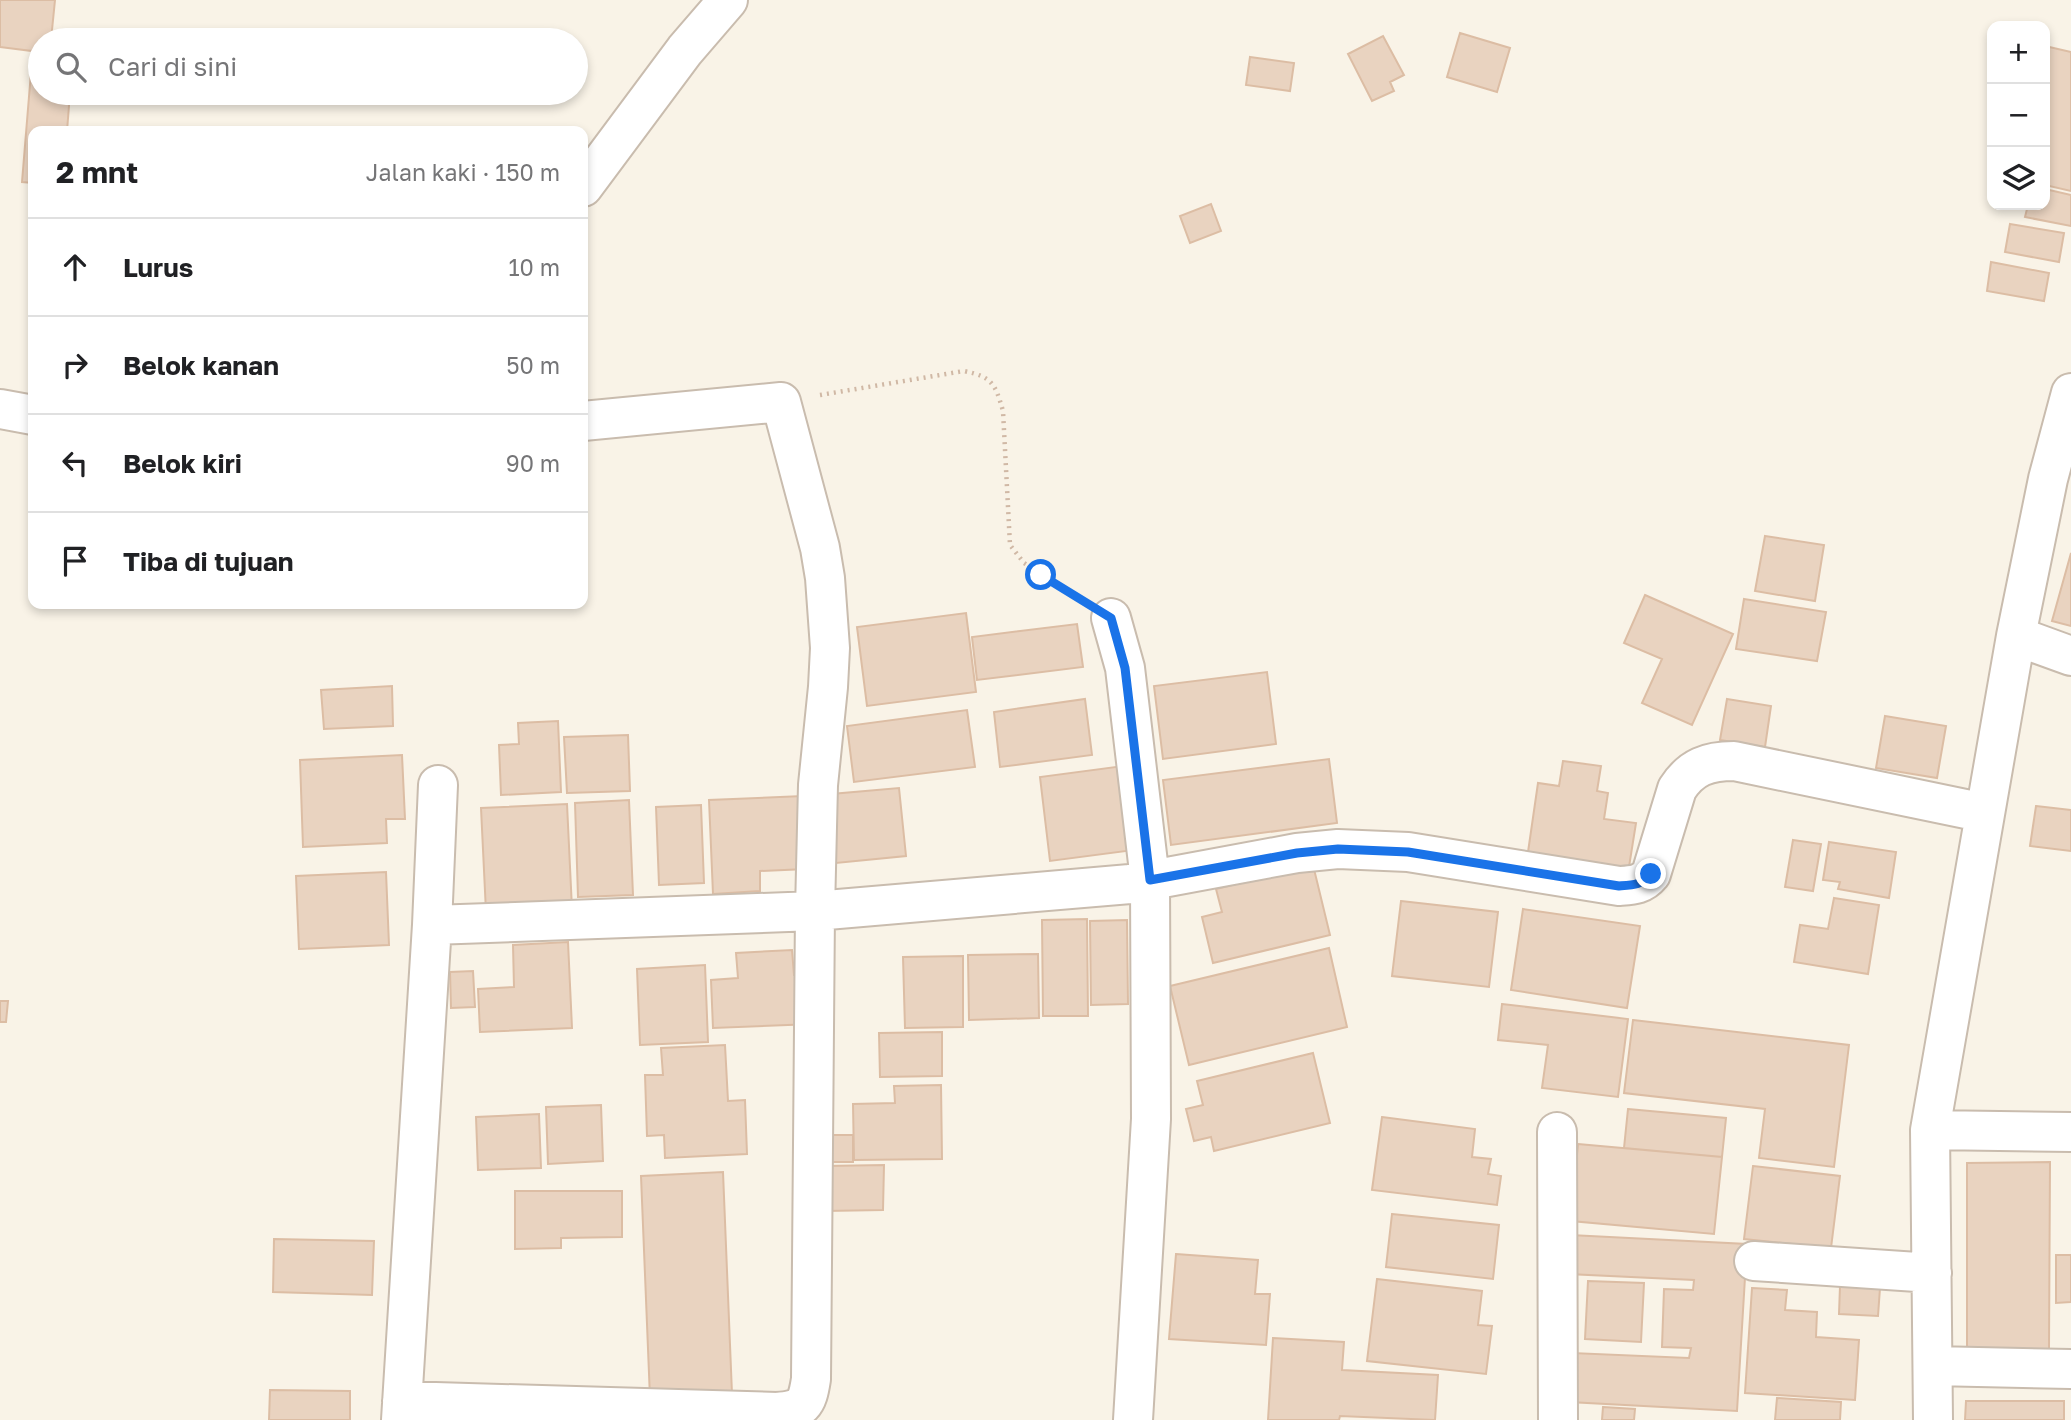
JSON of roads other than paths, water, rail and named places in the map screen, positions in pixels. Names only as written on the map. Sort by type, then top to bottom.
[{"type":"street","points":[[588,180],[685,50],[728,0]]},
{"type":"street","points":[[1933,1420],[1930,1130],[2016,636],[2059,483],[2071,393]]},
{"type":"street","points":[[438,785],[432,925],[401,1410],[777,1412],[801,1408],[809,1392],[811,1379],[818,785],[830,648],[820,548],[781,402],[588,421]]},
{"type":"street","points":[[0,409],[28,414]]},
{"type":"street","points":[[1111,618],[1125,668],[1150,880],[1151,1119],[1133,1420]]},
{"type":"street","points":[[2016,636],[2071,656]]},
{"type":"street","points":[[432,925],[815,911],[1150,880],[1297,853],[1338,849],[1408,852],[1619,886],[1637,885],[1651,874],[1677,789],[1683,778],[1694,769],[1718,761],[1734,761],[1985,813]]},
{"type":"street","points":[[1930,1130],[2071,1132]]},
{"type":"street","points":[[1557,1132],[1558,1420]]},
{"type":"street","points":[[1754,1261],[1932,1273]]},
{"type":"street","points":[[1933,1366],[2071,1369]]}]
